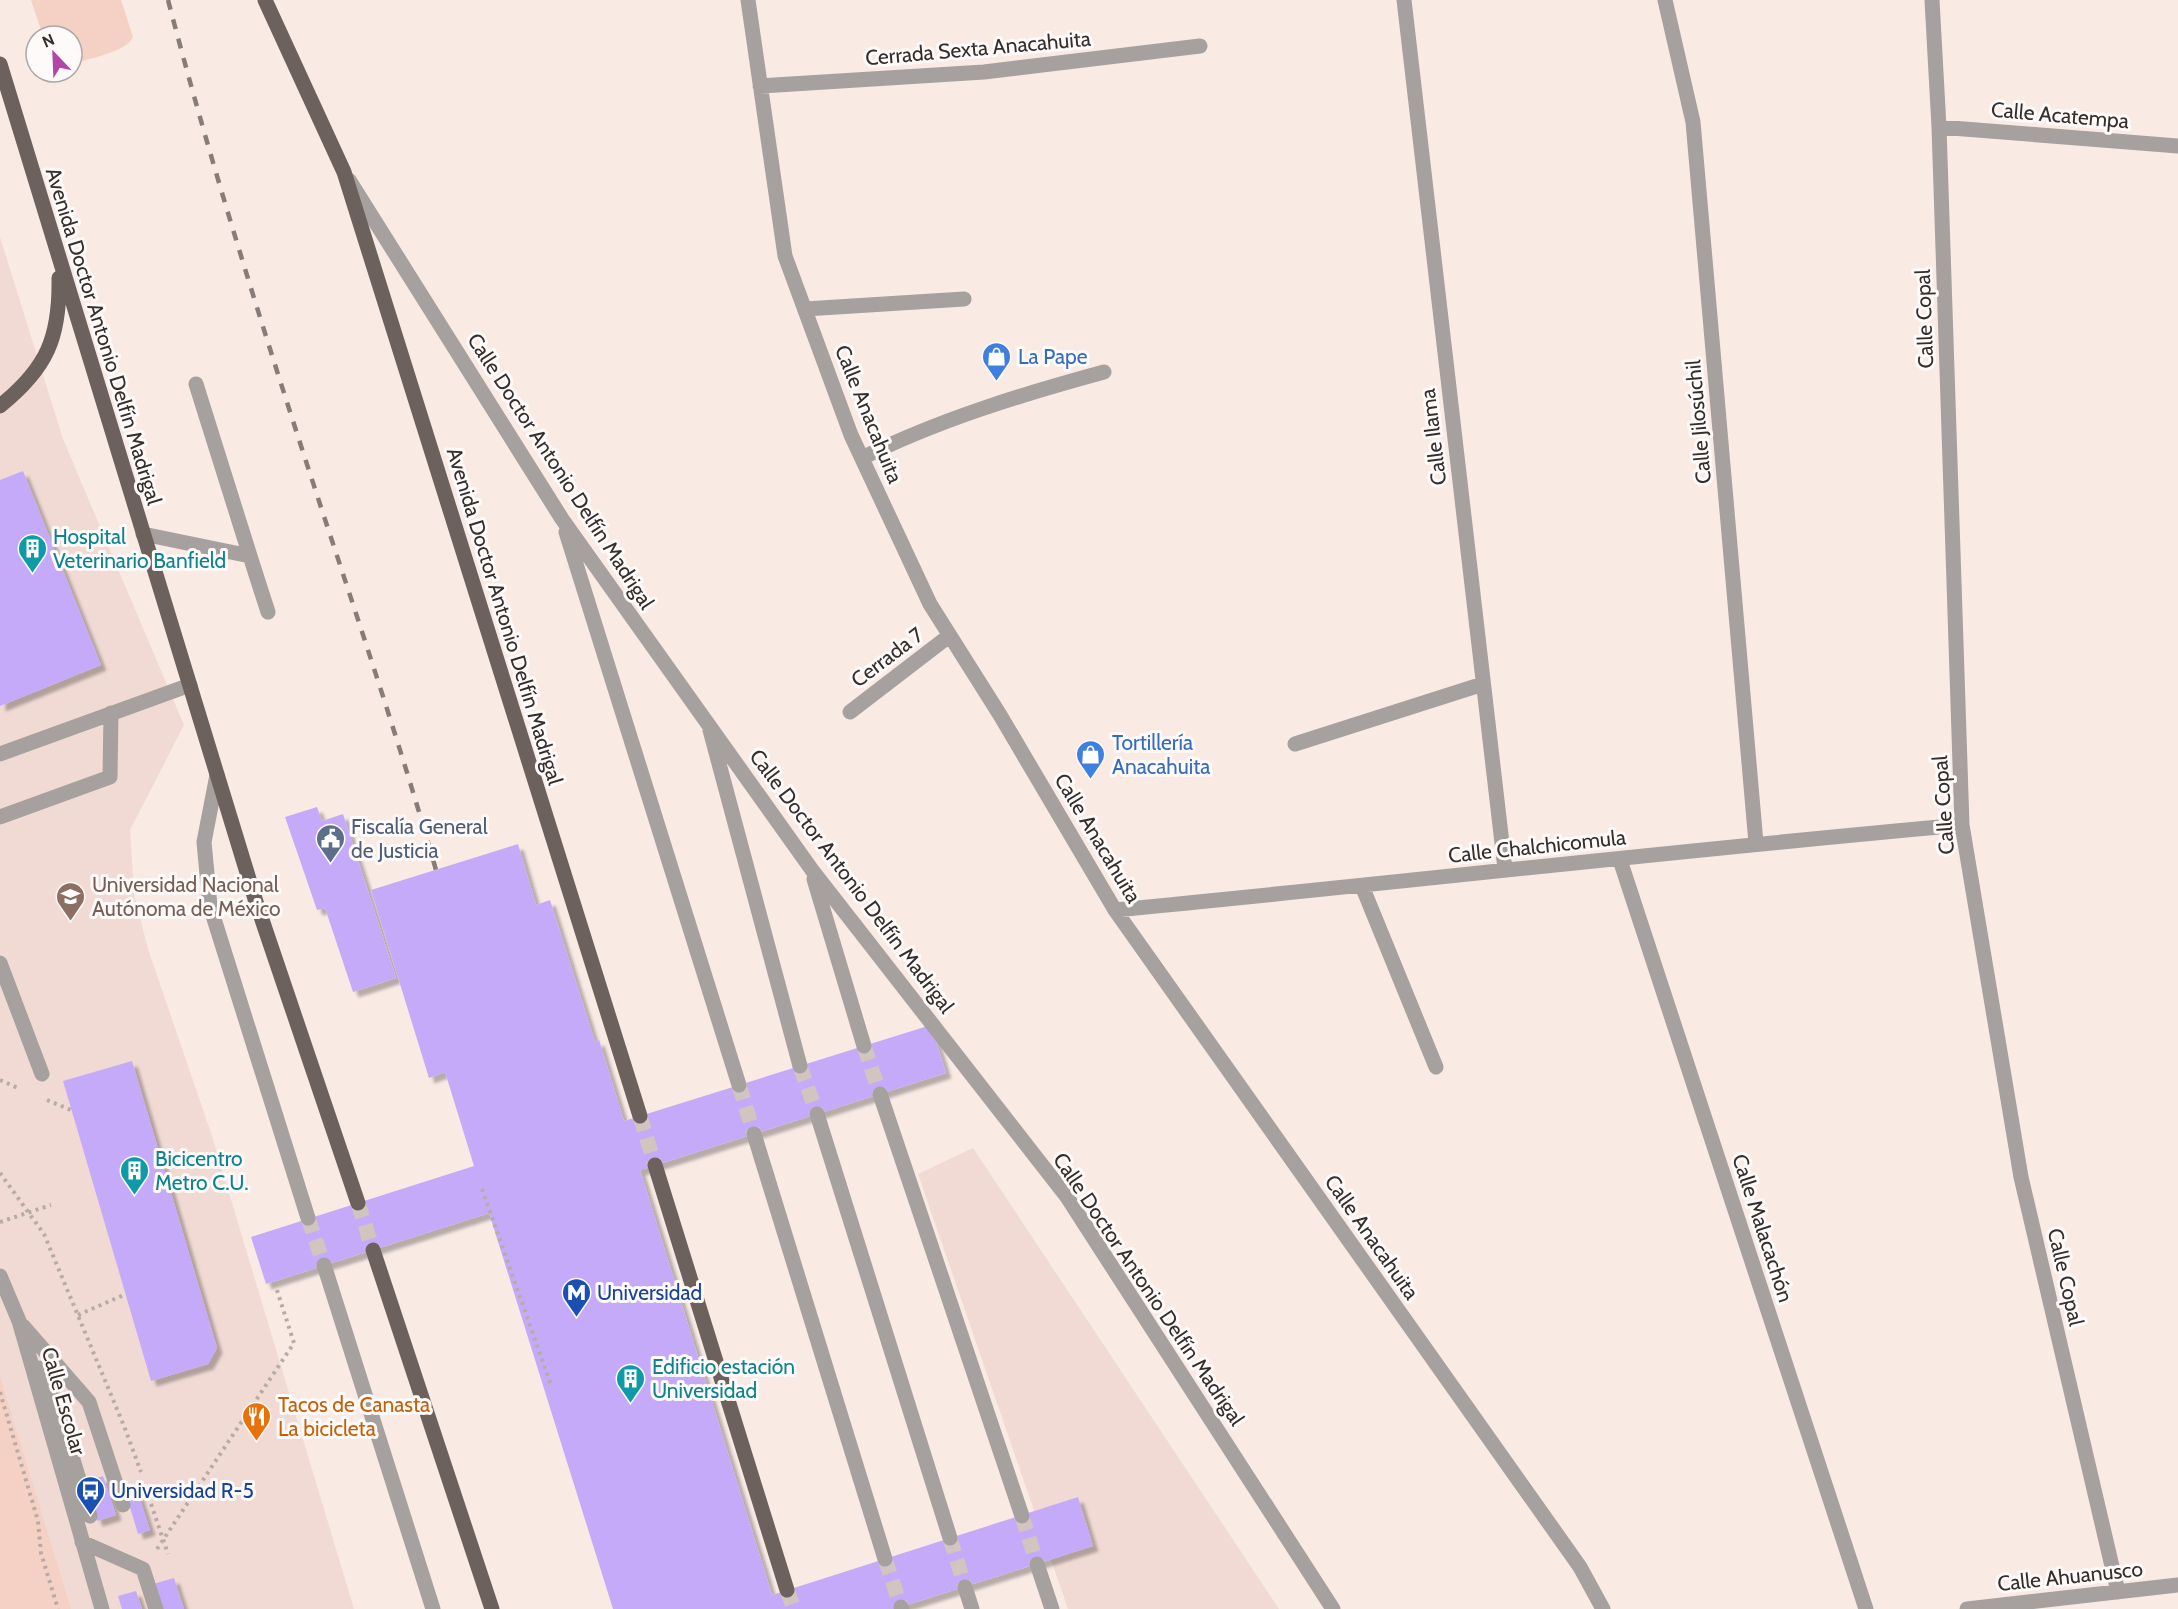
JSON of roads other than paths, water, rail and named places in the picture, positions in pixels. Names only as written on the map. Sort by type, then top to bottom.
[{"type":"main road","name":"Avenida Doctor Antonio Delfín Madrigal","points":[[265,0],[344,172],[639,1116]]},
{"type":"main road","name":"Avenida Doctor Antonio Delfín Madrigal","points":[[0,64],[59,264],[256,902],[358,1203]]},
{"type":"main road","points":[[0,406],[21,389],[50,350],[60,312],[59,264]]},
{"type":"main road","points":[[655,1165],[788,1590]]},
{"type":"main road","points":[[373,1250],[492,1609]]},
{"type":"street","name":"Calle Anacahuita","points":[[748,0],[785,256],[862,458],[930,604],[1000,715],[1115,910],[1580,1567],[1603,1609]]},
{"type":"street","name":"Calle Ilama","points":[[1404,0],[1505,869]]},
{"type":"street","name":"Calle Jilosúchil","points":[[1665,0],[1693,122],[1756,843]]},
{"type":"street","name":"Calle Copal","points":[[1932,0],[1939,127],[1962,825],[2021,1177],[2118,1592]]},
{"type":"street","name":"Cerrada Sexta Anacahuita","points":[[760,86],[984,72],[1200,46]]},
{"type":"street","name":"Calle Acatempa","points":[[1939,127],[2178,146]]},
{"type":"street","name":"Calle Doctor Antonio Delfín Madrigal","points":[[344,172],[562,519],[812,870],[1067,1197],[1333,1609]]},
{"type":"street","points":[[804,309],[964,299]]},
{"type":"street","points":[[862,458],[889,444],[1014,397],[1104,372]]},
{"type":"street","points":[[196,384],[268,612]]},
{"type":"street","points":[[562,519],[739,1085]]},
{"type":"street","points":[[143,534],[250,556]]},
{"type":"street","name":"Cerrada 7","points":[[850,712],[949,636]]},
{"type":"street","points":[[1295,744],[1483,684]]},
{"type":"street","points":[[0,754],[190,685]]},
{"type":"street","points":[[0,817],[110,777],[111,713]]},
{"type":"street","points":[[707,720],[800,1066]]},
{"type":"street","points":[[217,775],[204,842],[210,906],[308,1218]]},
{"type":"street","name":"Calle Chalchicomula","points":[[1115,910],[1362,886],[1505,869],[1620,860],[1756,843],[1962,825]]},
{"type":"street","name":"Calle Malacachón","points":[[1620,860],[1866,1609]]},
{"type":"street","points":[[812,870],[864,1046]]},
{"type":"street","points":[[1362,886],[1436,1067]]},
{"type":"street","points":[[0,963],[42,1074]]},
{"type":"street","points":[[880,1094],[1022,1516]]},
{"type":"street","points":[[817,1114],[950,1538]]},
{"type":"street","points":[[753,1134],[885,1559]]},
{"type":"street","points":[[324,1265],[433,1609]]},
{"type":"street","name":"Calle Escolar","points":[[0,1276],[19,1321],[102,1609]]},
{"type":"street","points":[[19,1321],[89,1402],[123,1505]]},
{"type":"street","points":[[19,1321],[55,1400],[90,1516]]},
{"type":"street","points":[[82,1542],[143,1569],[156,1609]]},
{"type":"street","points":[[1037,1564],[1052,1609]]},
{"type":"street","name":"Calle Ahuanusco","points":[[1975,1608],[2178,1585]]},
{"type":"street","points":[[965,1587],[972,1609]]},
{"type":"tunnel","points":[[864,1046],[880,1094]]},
{"type":"tunnel","points":[[800,1066],[817,1114]]},
{"type":"tunnel","points":[[739,1085],[754,1134]]},
{"type":"tunnel","points":[[640,1116],[655,1165]]},
{"type":"tunnel","points":[[358,1203],[373,1250]]},
{"type":"tunnel","points":[[308,1218],[324,1265]]},
{"type":"tunnel","points":[[1022,1516],[1037,1564]]},
{"type":"tunnel","points":[[950,1538],[965,1587]]},
{"type":"tunnel","points":[[885,1559],[901,1607]]},
{"type":"tunnel","points":[[787,1590],[794,1609]]},
{"type":"railway","points":[[168,0],[243,264],[385,701],[436,870]]},
{"type":"place","name":"La Pape","points":[[997,382]]},
{"type":"place","name":"Hospital Veterinario Banfield","points":[[32,574]]},
{"type":"place","name":"Tortillería Anacahuita","points":[[1091,780]]},
{"type":"place","name":"Fiscalía General de Justicia","points":[[330,864]]},
{"type":"place","name":"Universidad Nacional Autónoma de México","points":[[71,922]]},
{"type":"place","name":"Bicicentro Metro C.U.","points":[[134,1196]]},
{"type":"place","name":"Universidad","points":[[576,1318]]},
{"type":"place","name":"Edificio estación Universidad","points":[[631,1404]]},
{"type":"place","name":"Tacos de Canasta La bicicleta","points":[[257,1442]]},
{"type":"place","name":"Universidad R-5","points":[[90,1516]]}]
